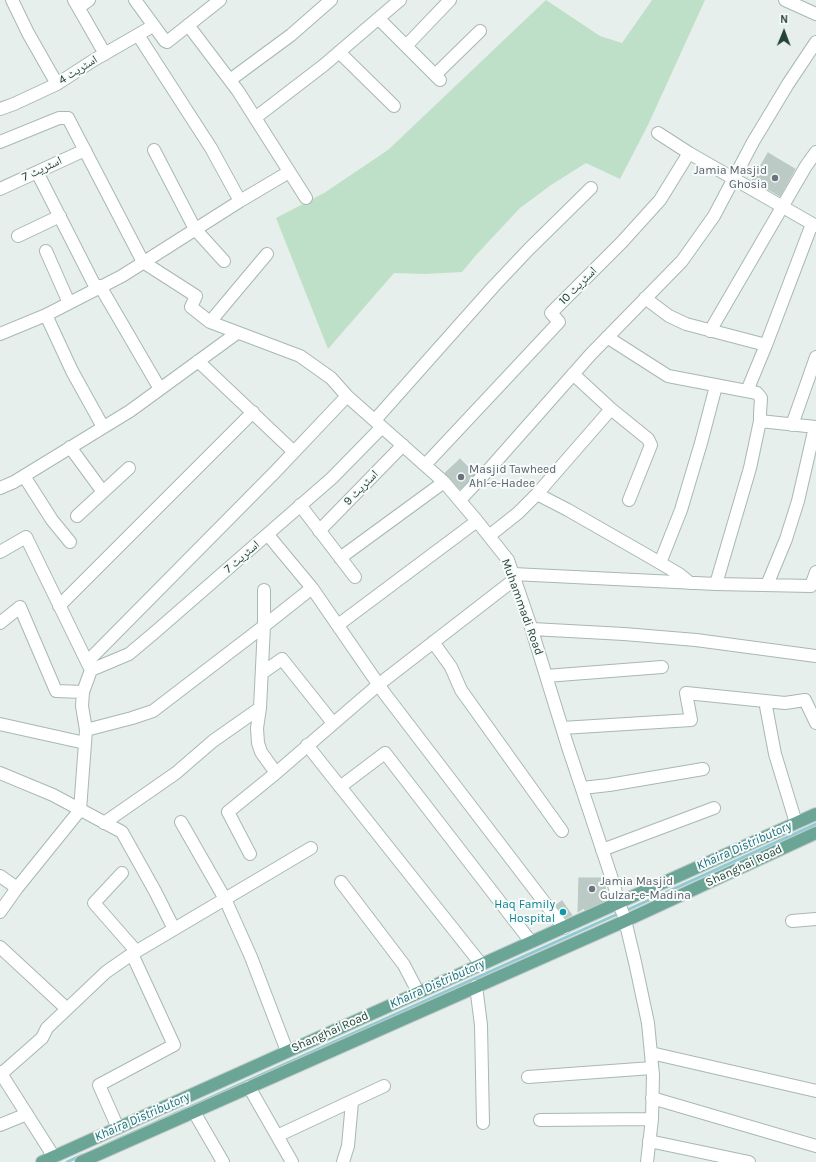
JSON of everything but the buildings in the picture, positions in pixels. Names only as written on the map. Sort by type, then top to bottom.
[{"type":"main road","name":"Shanghai Road","points":[[81,1162],[476,986],[816,814]]},
{"type":"main road","name":"Shanghai Road","points":[[42,1162],[531,942],[564,928],[622,912],[816,833]]},
{"type":"street","points":[[12,0],[28,33],[57,84]]},
{"type":"street","points":[[89,0],[76,4],[105,54]]},
{"type":"street","points":[[137,1],[153,26],[165,42],[167,42],[220,0]]},
{"type":"street","points":[[230,80],[291,35],[331,0]]},
{"type":"street","points":[[255,118],[339,52],[400,0]]},
{"type":"street","points":[[406,46],[450,0]]},
{"type":"street","points":[[785,0],[816,14]]},
{"type":"street","points":[[379,19],[437,78],[480,32]]},
{"type":"street","points":[[188,25],[230,80],[306,198]]},
{"type":"street","name":"اسٹریٹ 4","points":[[0,109],[57,84],[153,26]]},
{"type":"street","points":[[138,35],[212,148],[240,201]]},
{"type":"street","points":[[460,500],[608,337],[682,261],[714,216],[753,142],[788,84],[816,42]]},
{"type":"street","points":[[339,52],[394,106]]},
{"type":"street","points":[[0,142],[59,118],[68,118],[143,262]]},
{"type":"street","points":[[658,133],[689,153],[814,225],[747,391]]},
{"type":"street","name":"اسٹریٹ 7","points":[[0,189],[85,150]]},
{"type":"street","points":[[154,150],[195,229],[224,261]]},
{"type":"street","points":[[710,331],[806,166],[816,152]]},
{"type":"street","name":"اسٹریٹ 10","points":[[425,465],[559,322],[551,313],[622,242],[660,200],[689,153]]},
{"type":"street","points":[[37,172],[98,287],[160,389]]},
{"type":"street","points":[[0,334],[46,315],[122,276],[195,229],[289,172]]},
{"type":"street","name":"اسٹریٹ 7","points":[[89,666],[129,654],[332,478],[494,286],[591,188]]},
{"type":"street","points":[[18,236],[60,216]]},
{"type":"street","points":[[46,251],[70,303]]},
{"type":"street","points":[[210,322],[267,254]]},
{"type":"street","name":"Muhammadi Road","points":[[143,262],[196,296],[191,307],[210,322],[300,356],[331,378],[347,396],[444,482],[508,560],[532,629],[562,728],[622,912],[648,1023],[652,1068],[652,1119],[647,1162]]},
{"type":"street","points":[[645,298],[669,316],[686,324],[766,345]]},
{"type":"street","points":[[46,315],[72,371],[103,427]]},
{"type":"street","points":[[0,488],[24,476],[130,411],[237,333]]},
{"type":"street","points":[[608,337],[668,376],[757,393],[761,398],[760,421],[750,468],[716,584]]},
{"type":"street","points":[[792,425],[816,357]]},
{"type":"street","points":[[198,361],[294,452]]},
{"type":"street","points":[[574,374],[611,409],[648,439],[651,445],[629,500]]},
{"type":"street","points":[[660,563],[681,510],[716,386]]},
{"type":"street","points":[[0,912],[17,888],[80,810],[86,730],[82,706],[89,666],[347,396]]},
{"type":"street","points":[[489,536],[518,513],[611,409]]},
{"type":"street","points":[[59,606],[253,412]]},
{"type":"street","points":[[760,421],[816,427],[798,501],[786,539],[767,585]]},
{"type":"street","name":"اسٹریٹ 9","points":[[319,531],[403,445]]},
{"type":"street","points":[[70,447],[103,492]]},
{"type":"street","points":[[76,516],[129,468]]},
{"type":"street","points":[[24,476],[52,520],[70,542]]},
{"type":"street","points":[[340,558],[444,482]]},
{"type":"street","points":[[536,494],[568,510],[660,563],[679,574],[690,583]]},
{"type":"street","points":[[300,506],[355,577]]},
{"type":"street","points":[[338,625],[477,521]]},
{"type":"street","points":[[268,535],[312,588],[378,685],[564,928]]},
{"type":"street","points":[[0,552],[26,537],[89,666]]},
{"type":"street","points":[[250,854],[228,812],[276,773],[378,685],[514,576],[811,586],[816,572]]},
{"type":"street","points":[[86,730],[154,711],[312,588]]},
{"type":"street","points":[[264,590],[262,673],[257,728],[258,743],[261,752],[276,773]]},
{"type":"street","points":[[0,623],[20,607],[56,691],[84,692]]},
{"type":"street","points":[[532,629],[681,639],[816,656]]},
{"type":"street","points":[[433,642],[451,667],[461,690],[562,831]]},
{"type":"street","points":[[262,673],[282,659],[333,723]]},
{"type":"street","points":[[546,676],[662,667]]},
{"type":"street","points":[[562,728],[691,720],[686,693],[785,703],[805,700],[816,723]]},
{"type":"street","points":[[765,701],[775,754],[796,823]]},
{"type":"street","points":[[104,822],[176,773],[213,741],[260,708]]},
{"type":"street","points":[[0,724],[85,743]]},
{"type":"street","points":[[307,745],[481,964]]},
{"type":"street","points":[[340,787],[385,753],[531,942]]},
{"type":"street","points":[[582,788],[609,785],[703,769]]},
{"type":"street","points":[[0,773],[53,796],[122,832],[174,929]]},
{"type":"street","points":[[602,850],[714,808]]},
{"type":"street","points":[[181,822],[225,899],[251,956],[287,1051]]},
{"type":"street","points":[[54,1157],[0,1073],[42,1038],[47,1028],[106,972],[134,953],[310,848]]},
{"type":"street","points":[[118,1128],[99,1085],[174,1045],[134,953],[94,903],[122,873]]},
{"type":"street","points":[[0,876],[17,888]]},
{"type":"street","points":[[341,882],[404,965],[418,992]]},
{"type":"street","points":[[792,921],[816,919]]},
{"type":"street","points":[[0,947],[67,1009]]},
{"type":"street","points":[[476,986],[481,1025],[483,1123]]},
{"type":"street","points":[[651,1053],[816,1091]]},
{"type":"street","points":[[528,1077],[652,1068]]},
{"type":"street","points":[[277,1136],[384,1086]]},
{"type":"street","points":[[249,1087],[292,1162]]},
{"type":"street","points":[[652,1098],[816,1146]]},
{"type":"street","points":[[343,1162],[348,1146],[352,1102]]},
{"type":"street","points":[[194,1112],[223,1162]]},
{"type":"street","points":[[0,1125],[27,1114]]},
{"type":"street","points":[[540,1120],[652,1119]]},
{"type":"street","points":[[649,1141],[749,1162]]},
{"type":"green space","points":[[546,0],[600,36],[622,43],[652,0],[705,0],[648,125],[620,179],[586,163],[551,185],[520,208],[462,272],[425,274],[394,273],[328,349],[276,218],[324,193],[388,150]]},
{"type":"waterway","name":"Khaira Distributory","points":[[625,911],[816,824]]},
{"type":"waterway","name":"Khaira Distributory","points":[[103,1146],[620,913]]},
{"type":"waterway","name":"Khaira Distributory","points":[[67,1162],[82,1155]]},
{"type":"place","name":"Jamia Masjid Ghosia","points":[[775,178]]},
{"type":"place","name":"Masjid Tawheed Ahl-e-Hadee","points":[[461,477]]},
{"type":"place","name":"Jamia Masjid Gulzar-e-Madina","points":[[592,889]]},
{"type":"place","name":"Haq Family Hospital","points":[[563,912]]}]
